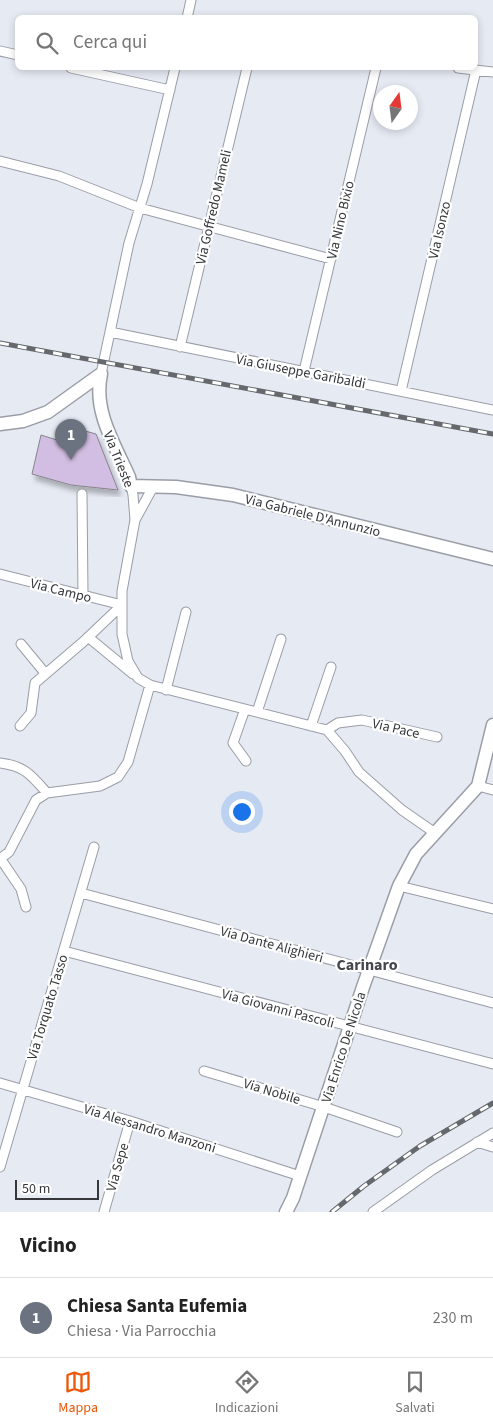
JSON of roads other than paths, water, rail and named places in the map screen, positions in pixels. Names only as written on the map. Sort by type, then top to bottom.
[{"type":"street","points":[[190,15],[191,0]]},
{"type":"street","points":[[0,51],[15,54]]},
{"type":"street","points":[[80,70],[170,90]]},
{"type":"street","points":[[0,424],[23,421],[48,412],[101,374],[129,243],[140,208],[175,70]]},
{"type":"street","name":"Via Goffredo Mameli","points":[[180,347],[247,70]]},
{"type":"street","name":"Via Nino Bixio","points":[[304,372],[376,70]]},
{"type":"street","points":[[476,70],[493,72]]},
{"type":"street","name":"Via Isonzo","points":[[401,391],[476,70]]},
{"type":"street","points":[[0,161],[59,176],[140,208],[331,259]]},
{"type":"street","name":"Via Giuseppe Garibaldi","points":[[110,332],[493,410]]},
{"type":"street","name":"Via Trieste","points":[[101,374],[98,385],[101,414],[129,477],[131,486],[135,520],[122,591],[122,634],[128,661],[138,678]]},
{"type":"street","name":"Via Gabriele D'Annunzio","points":[[131,486],[176,487],[233,495],[493,559]]},
{"type":"street","points":[[135,520],[152,487]]},
{"type":"street","points":[[82,494],[83,595]]},
{"type":"street","name":"Via Campo","points":[[0,574],[122,605]]},
{"type":"street","points":[[20,726],[31,713],[35,683],[122,605]]},
{"type":"street","points":[[166,690],[186,612]]},
{"type":"street","points":[[88,637],[138,678],[150,685],[327,730],[345,751],[359,772],[402,810],[435,833]]},
{"type":"street","points":[[257,712],[281,639]]},
{"type":"street","points":[[21,644],[45,674]]},
{"type":"street","points":[[311,726],[331,667]]},
{"type":"street","points":[[26,907],[21,889],[0,859],[9,852],[36,800],[47,793],[100,786],[118,777],[128,762],[150,685]]},
{"type":"street","points":[[244,709],[233,744],[246,761]]},
{"type":"street","name":"Via Pace","points":[[327,730],[338,723],[362,720],[438,737]]},
{"type":"street","points":[[493,725],[478,786],[493,790]]},
{"type":"street","points":[[0,763],[15,765],[30,774],[47,793]]},
{"type":"street","name":"Via Enrico De Nicola","points":[[286,1212],[293,1198],[369,969],[399,886],[416,854],[478,786]]},
{"type":"street","name":"Via Torquato Tasso","points":[[0,1166],[94,847]]},
{"type":"street","points":[[399,886],[493,908]]},
{"type":"street","name":"Via Dante Alighieri","points":[[80,893],[493,1003]]},
{"type":"street","name":"Via Giovanni Pascoli","points":[[64,951],[493,1064]]},
{"type":"street","name":"Via Nobile","points":[[204,1071],[324,1107],[396,1132]]},
{"type":"street","name":"Via Alessandro Manzoni","points":[[0,1083],[130,1121],[300,1176]]},
{"type":"street","name":"Via Sepe","points":[[104,1212],[130,1121]]},
{"type":"street","points":[[373,1212],[432,1170],[493,1133]]},
{"type":"street","points":[[477,1142],[493,1147]]},
{"type":"railway","points":[[0,343],[493,434]]},
{"type":"railway","points":[[332,1212],[364,1186],[420,1146],[493,1103]]},
{"type":"place","name":"Chiesa Santa Eufemia","points":[[71,460]]},
{"type":"district","name":"Carinaro","points":[[367,964]]}]
